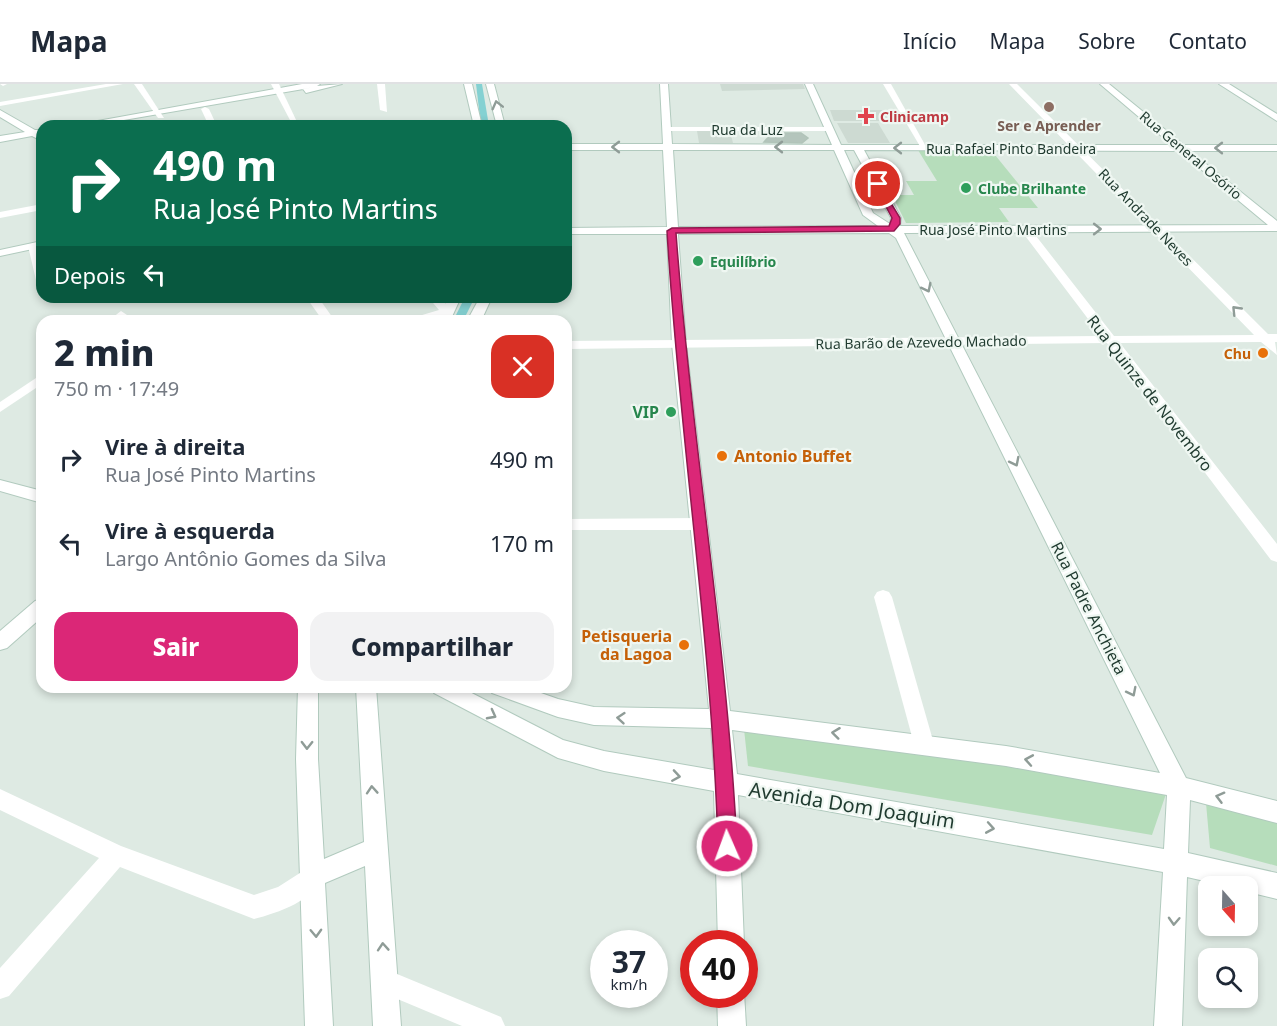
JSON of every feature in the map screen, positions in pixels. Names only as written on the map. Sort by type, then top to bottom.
[{"type":"street","points":[[0,104],[119,84]]},
{"type":"street","points":[[138,84],[159,114]]},
{"type":"street","points":[[139,120],[159,114],[316,84]]},
{"type":"street","points":[[116,120],[205,109],[278,90],[338,84]]},
{"type":"street","points":[[381,84],[384,111]]},
{"type":"street","points":[[468,84],[477,120]]},
{"type":"street","points":[[490,84],[499,120]]},
{"type":"street","points":[[664,84],[679,344],[721,720],[730,930]]},
{"type":"street","points":[[809,84],[828,129],[885,223]]},
{"type":"street","points":[[887,84],[925,148]]},
{"type":"street","name":"Rua Andrade Neves","points":[[1013,84],[1156,228],[1270,338],[1277,351]]},
{"type":"street","name":"Rua General Osório","points":[[1104,84],[1277,227]]},
{"type":"street","points":[[1223,84],[1277,118]]},
{"type":"street","points":[[278,90],[294,120]]},
{"type":"street","points":[[205,109],[210,120]]},
{"type":"street","points":[[0,113],[36,134]]},
{"type":"street","name":"Rua da Luz","points":[[666,129],[828,129]]},
{"type":"street","points":[[0,139],[36,136]]},
{"type":"street","points":[[0,144],[36,137]]},
{"type":"street","name":"Rua Rafael Pinto Bandeira","points":[[572,147],[1277,148]]},
{"type":"street","points":[[858,148],[885,223]]},
{"type":"street","points":[[0,215],[36,208]]},
{"type":"street","name":"Rua José Pinto Martins","points":[[572,231],[672,231],[885,223],[1025,229],[1277,227]]},
{"type":"street","name":"Rua Padre Anchieta","points":[[885,223],[901,236],[1179,787],[1168,1026]]},
{"type":"street","name":"Rua Quinze de Novembro","points":[[1025,229],[1277,556]]},
{"type":"street","points":[[0,253],[36,245]]},
{"type":"street","name":"Rua Barão de Azevedo Machado","points":[[572,345],[1270,338]]},
{"type":"street","points":[[0,408],[36,382]]},
{"type":"street","points":[[0,485],[36,495]]},
{"type":"street","points":[[572,525],[700,524]]},
{"type":"street","points":[[883,597],[924,744]]},
{"type":"street","points":[[0,642],[36,611]]},
{"type":"street","points":[[308,693],[307,759],[319,1026]]},
{"type":"street","points":[[366,693],[387,1026]]},
{"type":"street","name":"Avenida Dom Joaquim","points":[[453,693],[558,748],[616,764],[1177,863],[1277,886]]},
{"type":"street","points":[[517,693],[558,708],[594,716],[721,720],[1006,756],[1179,787],[1277,812]]},
{"type":"street","points":[[0,800],[116,855],[254,907],[274,903],[290,894],[314,875],[376,849]]},
{"type":"street","points":[[0,987],[116,855]]},
{"type":"street","points":[[385,981],[492,1026]]},
{"type":"street","points":[[731,1008],[732,1026]]},
{"type":"shaded area","points":[[720,84],[803,84],[805,89],[722,91]]},
{"type":"shaded area","name":"Clinicamp","points":[[830,110],[897,110],[903,121],[834,121]]},
{"type":"shaded area","points":[[837,123],[878,123],[890,143],[848,143]]},
{"type":"shaded area","points":[[697,131],[730,131],[733,143],[699,143]]},
{"type":"green space","name":"Clube Brilhante","points":[[918,150],[991,150],[1038,208],[999,208],[1009,222],[906,223],[892,195],[914,195],[906,181],[937,181]]},
{"type":"green space","points":[[744,729],[994,763],[1166,794],[1152,835],[748,766]]},
{"type":"green space","points":[[1206,803],[1277,821],[1277,866],[1210,848]]},
{"type":"building","points":[[772,133],[801,133],[808,138],[802,143],[764,142]]},
{"type":"waterway","points":[[479,84],[484,120]]},
{"type":"waterway","points":[[461,315],[467,303]]},
{"type":"place","name":"Ser e Aprender","points":[[1049,107]]},
{"type":"place","name":"Clinicamp","points":[[866,116]]},
{"type":"place","name":"Clube Brilhante","points":[[966,188]]},
{"type":"place","name":"Equilíbrio","points":[[698,261]]},
{"type":"place","name":"Chu","points":[[1263,353]]},
{"type":"place","name":"VIP","points":[[671,412]]},
{"type":"place","name":"Antonio Buffet","points":[[722,456]]},
{"type":"place","name":"Petisqueria da Lagoa","points":[[684,645]]},
{"type":"route","points":[[727,846],[725,760],[679,344],[672,231],[891,229],[896,224],[896,218],[878,184]]}]
